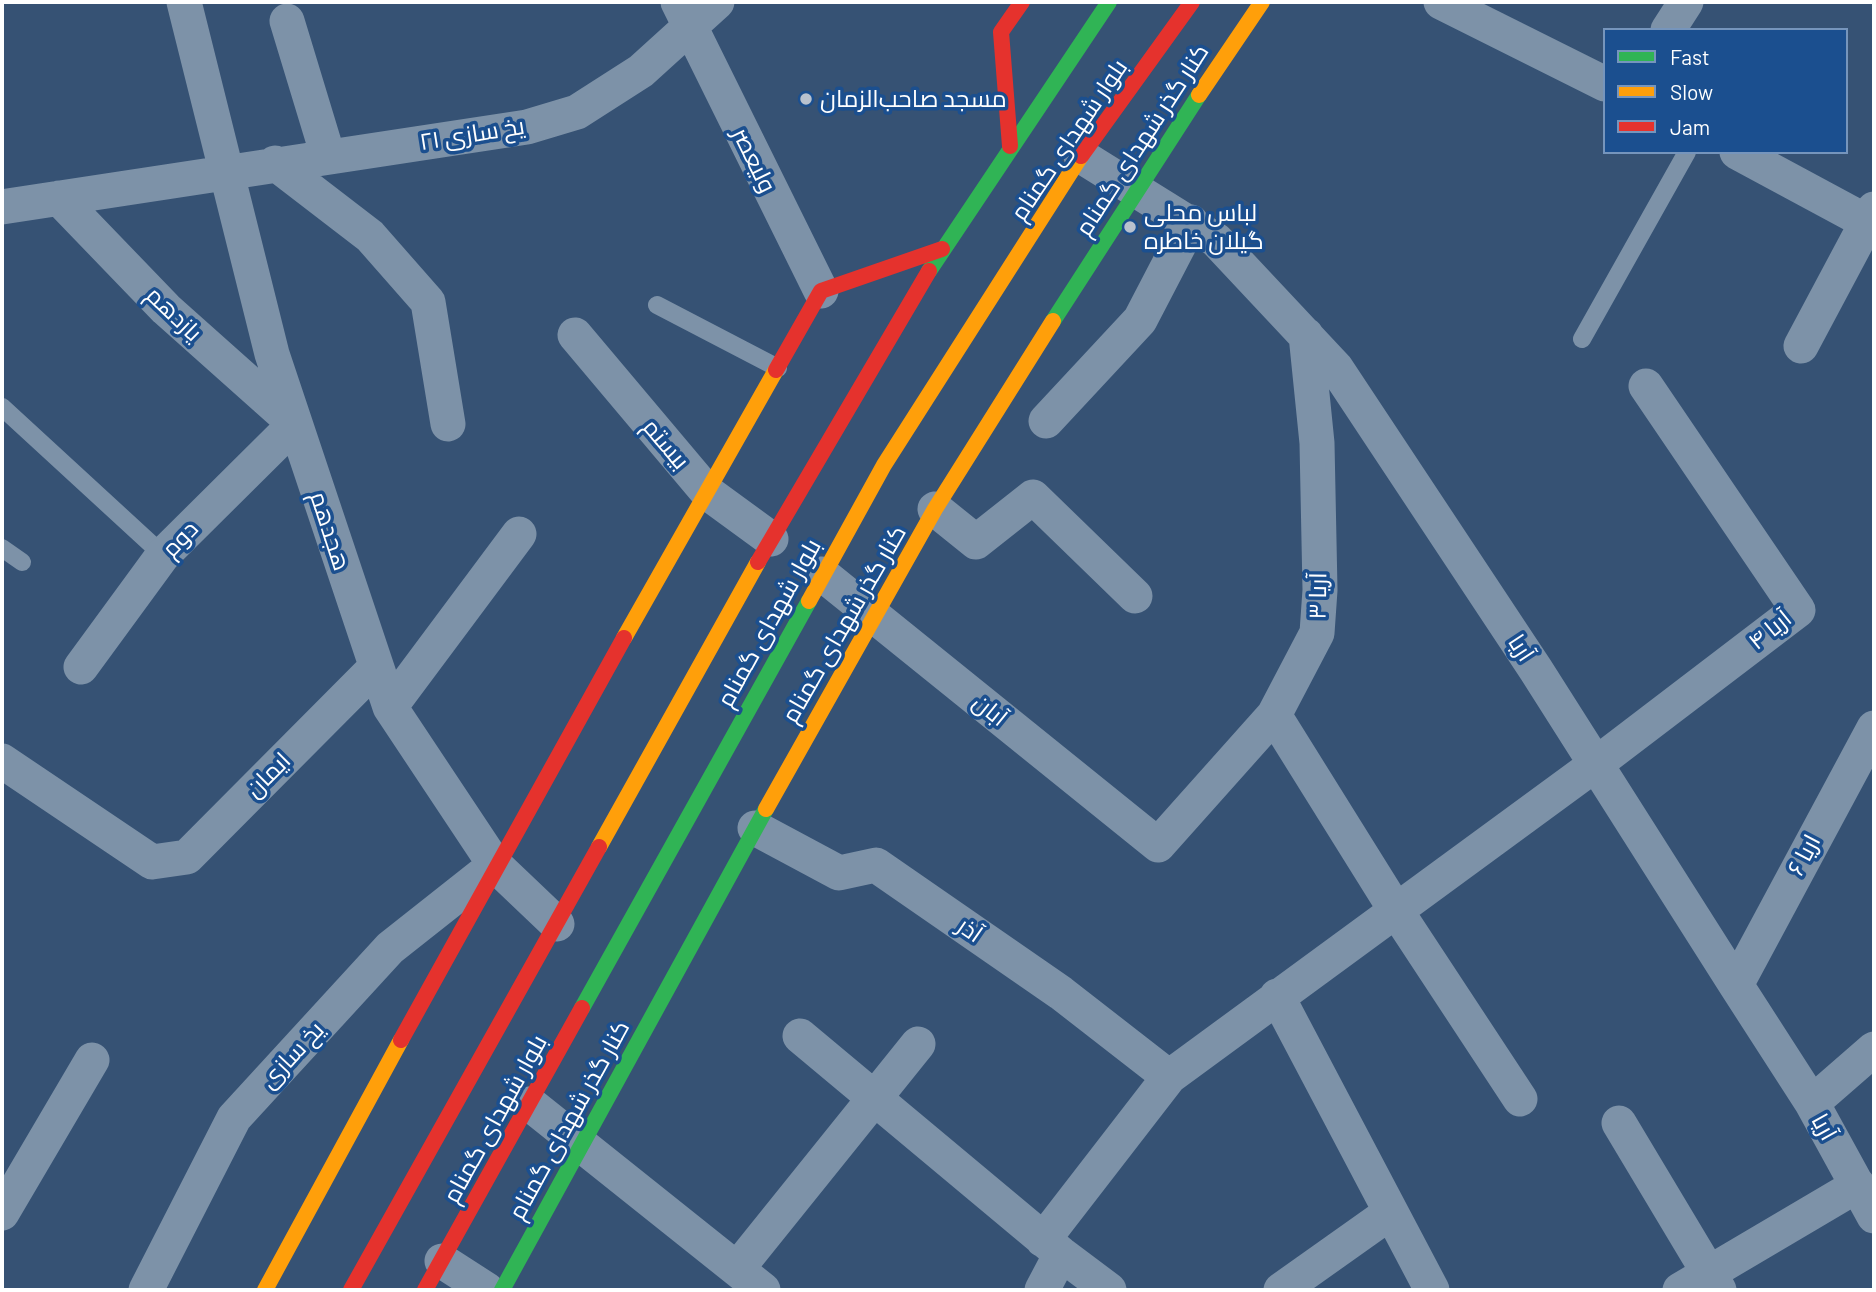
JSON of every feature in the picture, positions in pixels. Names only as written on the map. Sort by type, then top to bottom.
[{"type":"main road","points":[[1010,146],[1001,32],[1022,2]]},
{"type":"main road","name":"بلوار شهدای گمنام","points":[[351,1290],[771,539],[942,249],[1109,2]]},
{"type":"main road","name":"بلوار شهدای گمنام","points":[[434,1275],[822,574],[897,444],[1081,156],[1192,2]]},
{"type":"main road","name":"کنار گذر شهدای گمنام","points":[[502,1290],[873,615],[935,509],[1135,190],[1262,2]]},
{"type":"main road","points":[[265,1290],[495,865],[821,291],[942,249]]},
{"type":"street","name":"هجدهم","points":[[184,2],[272,354],[374,668],[390,707],[495,865],[557,924]]},
{"type":"street","name":"یخ سازی ۲۱","points":[[2,207],[275,163],[527,127],[577,112],[641,71],[684,14],[717,2]]},
{"type":"street","points":[[1441,2],[1603,83]]},
{"type":"street","points":[[1669,28],[1686,2]]},
{"type":"street","name":"ولیعصر","points":[[684,14],[821,291]]},
{"type":"street","points":[[287,21],[328,156]]},
{"type":"street","points":[[1741,154],[1871,215],[1801,346]]},
{"type":"street","name":"آریا","points":[[1081,156],[1216,240],[1336,368],[1596,764],[1812,1103],[1874,1216]]},
{"type":"street","points":[[275,163],[370,236],[428,303],[448,424]]},
{"type":"street","name":"یازدهم","points":[[59,198],[166,309],[295,424]]},
{"type":"street","points":[[1046,421],[1140,320],[1191,222]]},
{"type":"street","name":"بیستم","points":[[575,335],[708,493],[771,539]]},
{"type":"street","name":"آریا ۳","points":[[1158,845],[1274,715],[1317,633],[1320,590],[1317,443],[1306,335]]},
{"type":"street","name":"آریا ۴","points":[[1596,764],[1798,610],[1646,386]]},
{"type":"street","name":"دوم","points":[[81,667],[163,555],[295,424]]},
{"type":"street","points":[[935,509],[976,542],[1032,497],[1135,596]]},
{"type":"street","points":[[390,707],[519,534]]},
{"type":"street","name":"آبان","points":[[822,574],[1158,845]]},
{"type":"street","name":"ایمان","points":[[2,761],[152,862],[187,858],[374,668]]},
{"type":"street","points":[[1274,715],[1395,909],[1520,1099]]},
{"type":"street","name":"اریا ۶","points":[[1736,985],[1815,833],[1874,728]]},
{"type":"street","points":[[1042,1290],[1052,1247],[1169,1077],[1596,764]]},
{"type":"street","name":"آذر","points":[[755,828],[839,873],[876,865],[1060,993],[1169,1077]]},
{"type":"street","name":"یخ سازی","points":[[146,1290],[234,1118],[390,948],[495,865]]},
{"type":"street","points":[[1277,996],[1432,1290]]},
{"type":"street","points":[[800,1036],[1052,1247],[1109,1290]]},
{"type":"street","points":[[530,1104],[750,1280],[875,1098],[918,1044]]},
{"type":"street","points":[[1812,1103],[1874,1049]]},
{"type":"street","points":[[2,1213],[92,1060]]},
{"type":"street","points":[[1619,1123],[1702,1285],[1858,1185]]},
{"type":"street","points":[[1281,1290],[1391,1212]]},
{"type":"street","points":[[434,1275],[486,1290]]},
{"type":"lane","points":[[1582,339],[1686,154]]},
{"type":"lane","points":[[657,305],[778,368]]},
{"type":"lane","points":[[2,407],[163,555]]},
{"type":"lane","points":[[2,548],[22,562]]},
{"type":"traffic: fast","points":[[929,271],[1109,2]]},
{"type":"traffic: fast","points":[[1053,321],[1199,95]]},
{"type":"traffic: fast","points":[[582,1008],[809,601]]},
{"type":"traffic: fast","points":[[502,1290],[766,809]]},
{"type":"traffic: slow","points":[[1199,95],[1262,2]]},
{"type":"traffic: slow","points":[[809,601],[884,465],[1081,156]]},
{"type":"traffic: slow","points":[[766,809],[935,509],[1053,321]]},
{"type":"traffic: slow","points":[[624,638],[776,370]]},
{"type":"traffic: slow","points":[[599,847],[758,562]]},
{"type":"traffic: slow","points":[[265,1290],[401,1040]]},
{"type":"traffic: jam","points":[[1010,146],[1001,32],[1022,2]]},
{"type":"traffic: jam","points":[[1081,156],[1192,2]]},
{"type":"traffic: jam","points":[[776,370],[821,291],[942,249]]},
{"type":"traffic: jam","points":[[758,562],[929,271]]},
{"type":"traffic: jam","points":[[401,1040],[624,638]]},
{"type":"traffic: jam","points":[[351,1290],[599,847]]},
{"type":"traffic: jam","points":[[425,1290],[582,1008]]},
{"type":"place","name":"مسجد صاحب‌الزمان","points":[[806,99]]},
{"type":"place","name":"لباس محلی گیلان خاطره","points":[[1130,227]]}]
